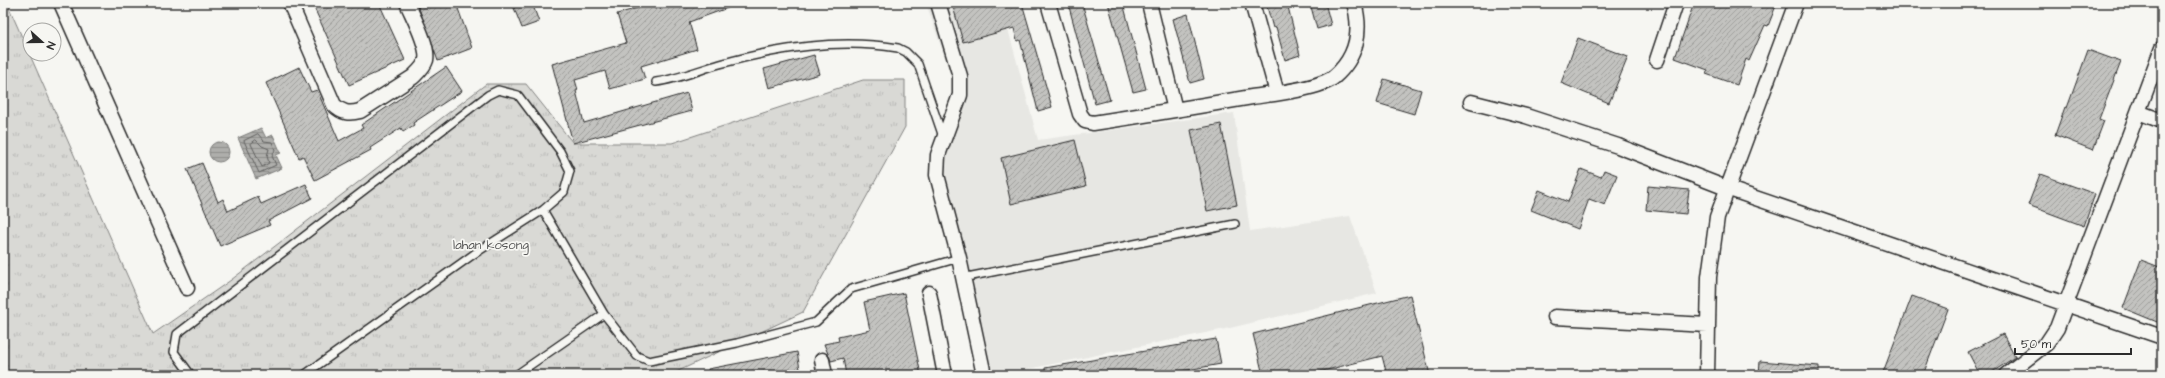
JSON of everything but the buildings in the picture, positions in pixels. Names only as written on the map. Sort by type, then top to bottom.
[{"type":"street","points":[[61,3],[187,288]]},
{"type":"street","points":[[290,3],[334,105],[344,112],[351,114],[360,111],[412,77],[420,70],[426,60],[426,50],[407,3]]},
{"type":"street","points":[[938,3],[960,76],[960,94],[938,155],[937,175],[959,258],[962,278],[984,375]]},
{"type":"street","points":[[1048,3],[1080,114],[1085,121],[1093,123],[1277,93],[1307,87],[1333,78],[1348,62],[1358,40],[1358,27],[1354,3]]},
{"type":"street","points":[[1149,3],[1175,110]]},
{"type":"street","points":[[1252,3],[1277,93]]},
{"type":"street","points":[[1657,60],[1676,3]]},
{"type":"street","points":[[1707,375],[1709,277],[1712,245],[1717,217],[1729,189],[1796,3]]},
{"type":"street","points":[[2006,375],[2047,343],[2057,328],[2162,48]]},
{"type":"street","points":[[1471,102],[1526,116],[1618,146],[1729,189],[2162,337]]},
{"type":"street","points":[[2138,112],[2162,121]]},
{"type":"street","points":[[929,293],[945,375]]},
{"type":"street","points":[[1555,317],[1708,325]]},
{"type":"street","points":[[822,360],[825,375]]},
{"type":"lane","points":[[656,82],[721,64],[787,49],[831,43],[898,48],[906,52],[918,64],[944,140]]},
{"type":"lane","points":[[191,375],[174,352],[176,334],[488,95],[498,90],[518,95],[560,151],[570,171],[564,192],[543,210],[474,254],[304,375]]},
{"type":"lane","points":[[543,210],[604,314],[637,356],[649,361],[737,343],[816,322],[851,289],[959,258]]},
{"type":"lane","points":[[962,278],[1235,224]]},
{"type":"lane","points":[[516,375],[604,314]]},
{"type":"shaded area","points":[[926,3],[1001,3],[1038,140],[1234,113],[1250,231],[1350,216],[1377,293],[1230,328],[999,375],[982,375],[939,171],[960,102]]},
{"type":"green space","name":"lahan kosong","points":[[3,3],[7,3],[22,37],[22,62],[33,62],[153,334],[231,280],[486,84],[526,84],[573,143],[672,143],[863,80],[905,80],[905,127],[803,312],[670,375],[3,375]]},
{"type":"water","points":[[261,128],[266,138],[273,135],[281,153],[276,155],[282,168],[256,179],[238,138]]},
{"type":"water","points":[[219,142],[226,145],[229,152],[226,159],[219,162],[212,159],[209,152],[212,145]]}]
